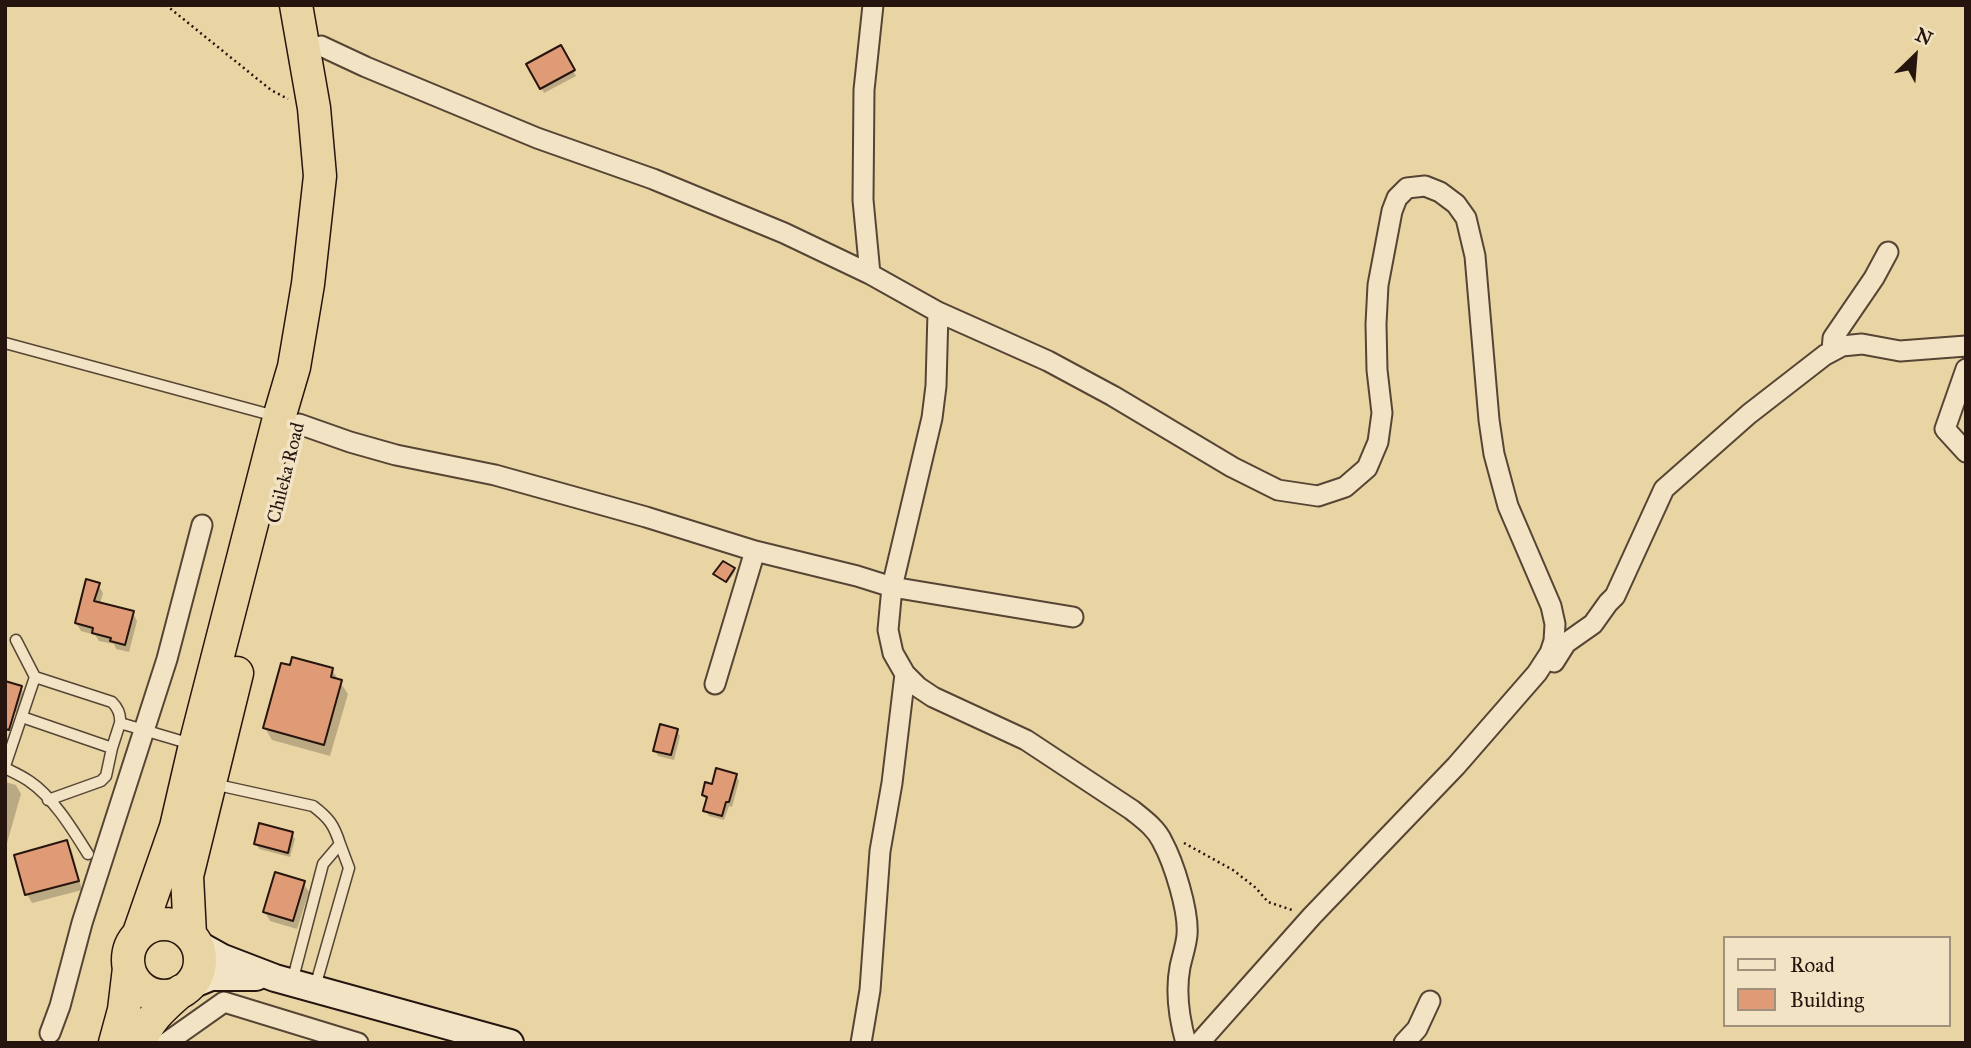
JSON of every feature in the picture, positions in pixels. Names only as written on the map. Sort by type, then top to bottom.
[{"type":"highway","points":[[289,421],[320,176],[314,108],[296,5]]},
{"type":"highway","name":"Chileka Road","points":[[115,1043],[124,1010],[129,949],[139,933],[176,827],[195,745],[289,421],[313,369],[326,294],[339,178],[332,106],[314,5]]},
{"type":"highway","name":"Chileka Road","points":[[185,989],[199,970],[200,961],[193,939],[187,876],[289,421]]},
{"type":"highway","points":[[139,933],[156,924],[165,923],[183,929],[193,939]]},
{"type":"highway","points":[[128,968],[137,984],[153,994],[172,995],[185,989]]},
{"type":"highway","points":[[140,1043],[155,1014],[185,989]]},
{"type":"main road","points":[[193,939],[223,958],[294,983],[510,1043]]},
{"type":"main road","points":[[185,989],[211,977],[294,983]]},
{"type":"street","points":[[870,274],[863,200],[863,90],[873,5]]},
{"type":"street","points":[[321,46],[537,138],[716,204],[784,233],[870,274],[938,312],[1048,361],[1113,396],[1232,467],[1278,489],[1318,496],[1345,487],[1367,468],[1378,442],[1382,413],[1377,370],[1378,285],[1392,211],[1397,198],[1407,188],[1425,186],[1440,192],[1457,204],[1466,218],[1475,256],[1494,454],[1508,506],[1551,606],[1555,624],[1554,641],[1538,673],[1457,766],[1312,916],[1199,1043]]},
{"type":"street","points":[[1832,351],[1833,338],[1874,278],[1888,252]]},
{"type":"street","points":[[938,312],[936,386],[932,418],[892,587],[888,630],[893,653],[905,674],[918,687],[933,697],[1026,740],[1132,810],[1148,823],[1162,840],[1183,899],[1187,920],[1177,995],[1186,1043]]},
{"type":"street","points":[[1538,673],[1552,664],[1566,643],[1593,624],[1615,596],[1664,489],[1749,414],[1842,346],[1862,345],[1900,351],[1966,346]]},
{"type":"street","points":[[1966,369],[1945,429],[1966,452]]},
{"type":"street","points":[[289,421],[396,455],[495,475],[755,551],[892,587],[1073,617]]},
{"type":"street","points":[[50,1033],[82,923],[167,659],[202,525]]},
{"type":"street","points":[[715,684],[755,551]]},
{"type":"street","points":[[861,1043],[870,990],[880,851],[892,783],[905,674]]},
{"type":"street","points":[[1404,1043],[1417,1029],[1430,1001]]},
{"type":"street","points":[[166,1043],[224,1002],[358,1043]]},
{"type":"lane","points":[[5,343],[289,421]]},
{"type":"lane","points":[[16,640],[35,677],[112,702],[117,708],[120,723],[106,776],[101,781],[48,800]]},
{"type":"lane","points":[[35,677],[5,767],[31,782],[68,821],[88,854]]},
{"type":"lane","points":[[22,718],[112,747]]},
{"type":"lane","points":[[120,723],[195,745]]},
{"type":"lane","points":[[209,784],[313,806],[324,814],[334,827],[349,868],[294,983]]},
{"type":"lane","points":[[294,983],[323,864],[340,844]]},
{"type":"path","points":[[166,5],[271,90],[314,108]]},
{"type":"path","points":[[1162,840],[1185,843],[1222,863],[1256,888],[1268,902],[1312,916]]},
{"type":"building","points":[[561,45],[575,70],[540,89],[526,64]]},
{"type":"building","points":[[723,561],[735,568],[726,582],[713,574]]},
{"type":"building","points":[[86,579],[100,583],[94,601],[134,611],[125,645],[92,633],[93,628],[75,623]]},
{"type":"building","points":[[292,657],[333,668],[331,677],[342,680],[324,745],[263,728],[281,663],[290,665]]},
{"type":"building","points":[[5,681],[22,686],[9,730],[5,729]]},
{"type":"building","points":[[660,724],[678,729],[671,755],[653,751]]},
{"type":"building","points":[[716,768],[737,774],[722,816],[703,811],[707,797],[702,795],[705,782],[712,784]]},
{"type":"building","points":[[259,823],[293,832],[288,853],[254,844]]},
{"type":"building","points":[[67,840],[79,881],[25,895],[14,855]]},
{"type":"building","points":[[275,872],[305,881],[293,921],[263,912]]}]
